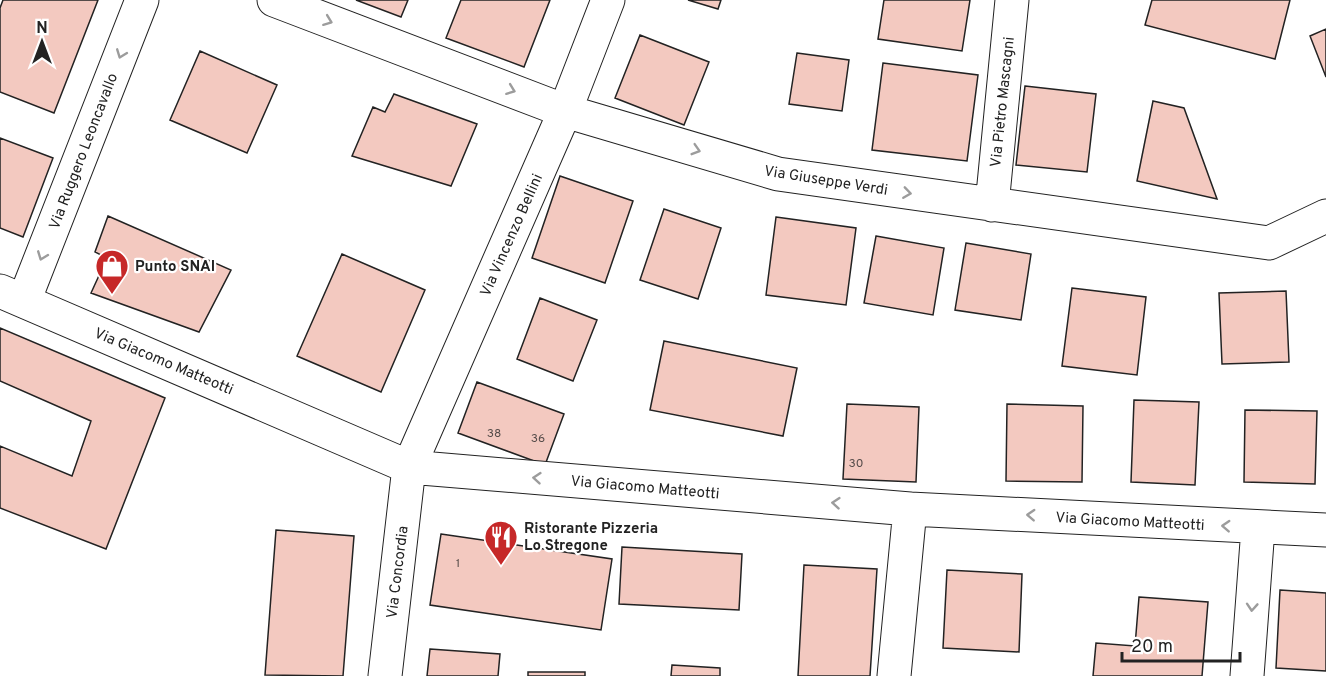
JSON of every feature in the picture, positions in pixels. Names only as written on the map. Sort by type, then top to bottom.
[{"type":"street","name":"Via Ruggero Leoncavallo","points":[[12,296],[142,0]]},
{"type":"street","name":"Via Giuseppe Verdi","points":[[274,0],[565,111],[778,174],[1269,243],[1326,216]]},
{"type":"street","name":"Via Vincenzo Bellini","points":[[409,467],[565,111],[608,0]]},
{"type":"street","name":"Via Pietro Mascagni","points":[[992,205],[1012,0]]},
{"type":"street","name":"Via Giacomo Matteotti","points":[[12,296],[409,467],[910,509],[1326,530]]},
{"type":"street","name":"Via Concordia","points":[[385,676],[409,467]]},
{"type":"street","points":[[894,676],[910,509]]},
{"type":"street","points":[[1246,676],[1258,528]]},
{"type":"building","points":[[3,0],[98,0],[54,113],[0,92],[0,8]]},
{"type":"building","points":[[356,0],[408,0],[401,17]]},
{"type":"building","points":[[461,0],[550,0],[524,67],[446,38]]},
{"type":"building","points":[[688,0],[721,0],[718,9]]},
{"type":"building","points":[[884,0],[970,0],[962,51],[878,39]]},
{"type":"building","points":[[1152,0],[1290,0],[1275,59],[1145,25]]},
{"type":"building","points":[[1326,29],[1326,77],[1310,36]]},
{"type":"building","points":[[640,35],[709,62],[684,125],[615,98]]},
{"type":"building","points":[[200,51],[277,85],[247,153],[170,120]]},
{"type":"building","points":[[797,53],[849,60],[842,111],[789,104]]},
{"type":"building","points":[[883,63],[978,75],[967,161],[872,150]]},
{"type":"building","points":[[1025,86],[1096,94],[1087,172],[1016,165]]},
{"type":"building","points":[[394,94],[477,124],[451,186],[352,156],[373,107],[385,112]]},
{"type":"building","points":[[1153,101],[1184,108],[1217,199],[1137,181]]},
{"type":"building","points":[[0,138],[53,158],[23,237],[0,228]]},
{"type":"building","points":[[560,176],[633,201],[605,283],[532,258]]},
{"type":"building","points":[[664,209],[721,228],[698,299],[640,280]]},
{"type":"building","points":[[108,216],[231,270],[199,332],[91,293],[107,258],[95,252]]},
{"type":"building","points":[[776,217],[856,228],[846,305],[766,295]]},
{"type":"building","points":[[876,236],[944,248],[933,315],[864,303]]},
{"type":"building","points":[[966,243],[1031,254],[1021,320],[955,310]]},
{"type":"building","points":[[342,254],[425,290],[381,392],[297,356]]},
{"type":"building","points":[[1072,288],[1146,297],[1137,375],[1062,366]]},
{"type":"building","points":[[1286,291],[1289,362],[1222,364],[1219,293]]},
{"type":"building","points":[[540,298],[597,320],[573,381],[517,359]]},
{"type":"building","points":[[0,328],[165,398],[106,549],[0,508],[0,446],[72,476],[91,421],[0,381]]},
{"type":"building","points":[[664,341],[797,368],[783,436],[650,410]]},
{"type":"building","points":[[477,382],[564,414],[545,465],[458,433]]},
{"type":"building","points":[[1134,400],[1199,402],[1195,485],[1131,482]]},
{"type":"building","points":[[847,404],[919,407],[916,482],[843,479]]},
{"type":"building","points":[[1007,404],[1083,406],[1082,482],[1006,481]]},
{"type":"building","points":[[1245,410],[1317,411],[1315,484],[1244,482]]},
{"type":"building","points":[[276,530],[354,536],[343,676],[265,675]]},
{"type":"building","points":[[441,534],[612,559],[601,630],[430,605]]},
{"type":"building","points":[[622,547],[742,554],[739,610],[619,604]]},
{"type":"building","points":[[804,565],[877,569],[870,676],[798,676]]},
{"type":"building","points":[[947,570],[1022,574],[1019,652],[943,648]]},
{"type":"building","points":[[1280,590],[1326,593],[1326,671],[1276,668]]},
{"type":"building","points":[[1139,597],[1208,602],[1202,676],[1093,676],[1096,643],[1135,646]]},
{"type":"building","points":[[430,649],[500,654],[498,676],[427,676]]},
{"type":"building","points":[[672,665],[720,668],[720,676],[671,676]]},
{"type":"building","points":[[528,672],[585,672],[585,676],[528,676]]},
{"type":"place","name":"Punto SNAI","points":[[112,295]]},
{"type":"place","name":"Ristorante Pizzeria Lo Stregone","points":[[501,566]]}]
